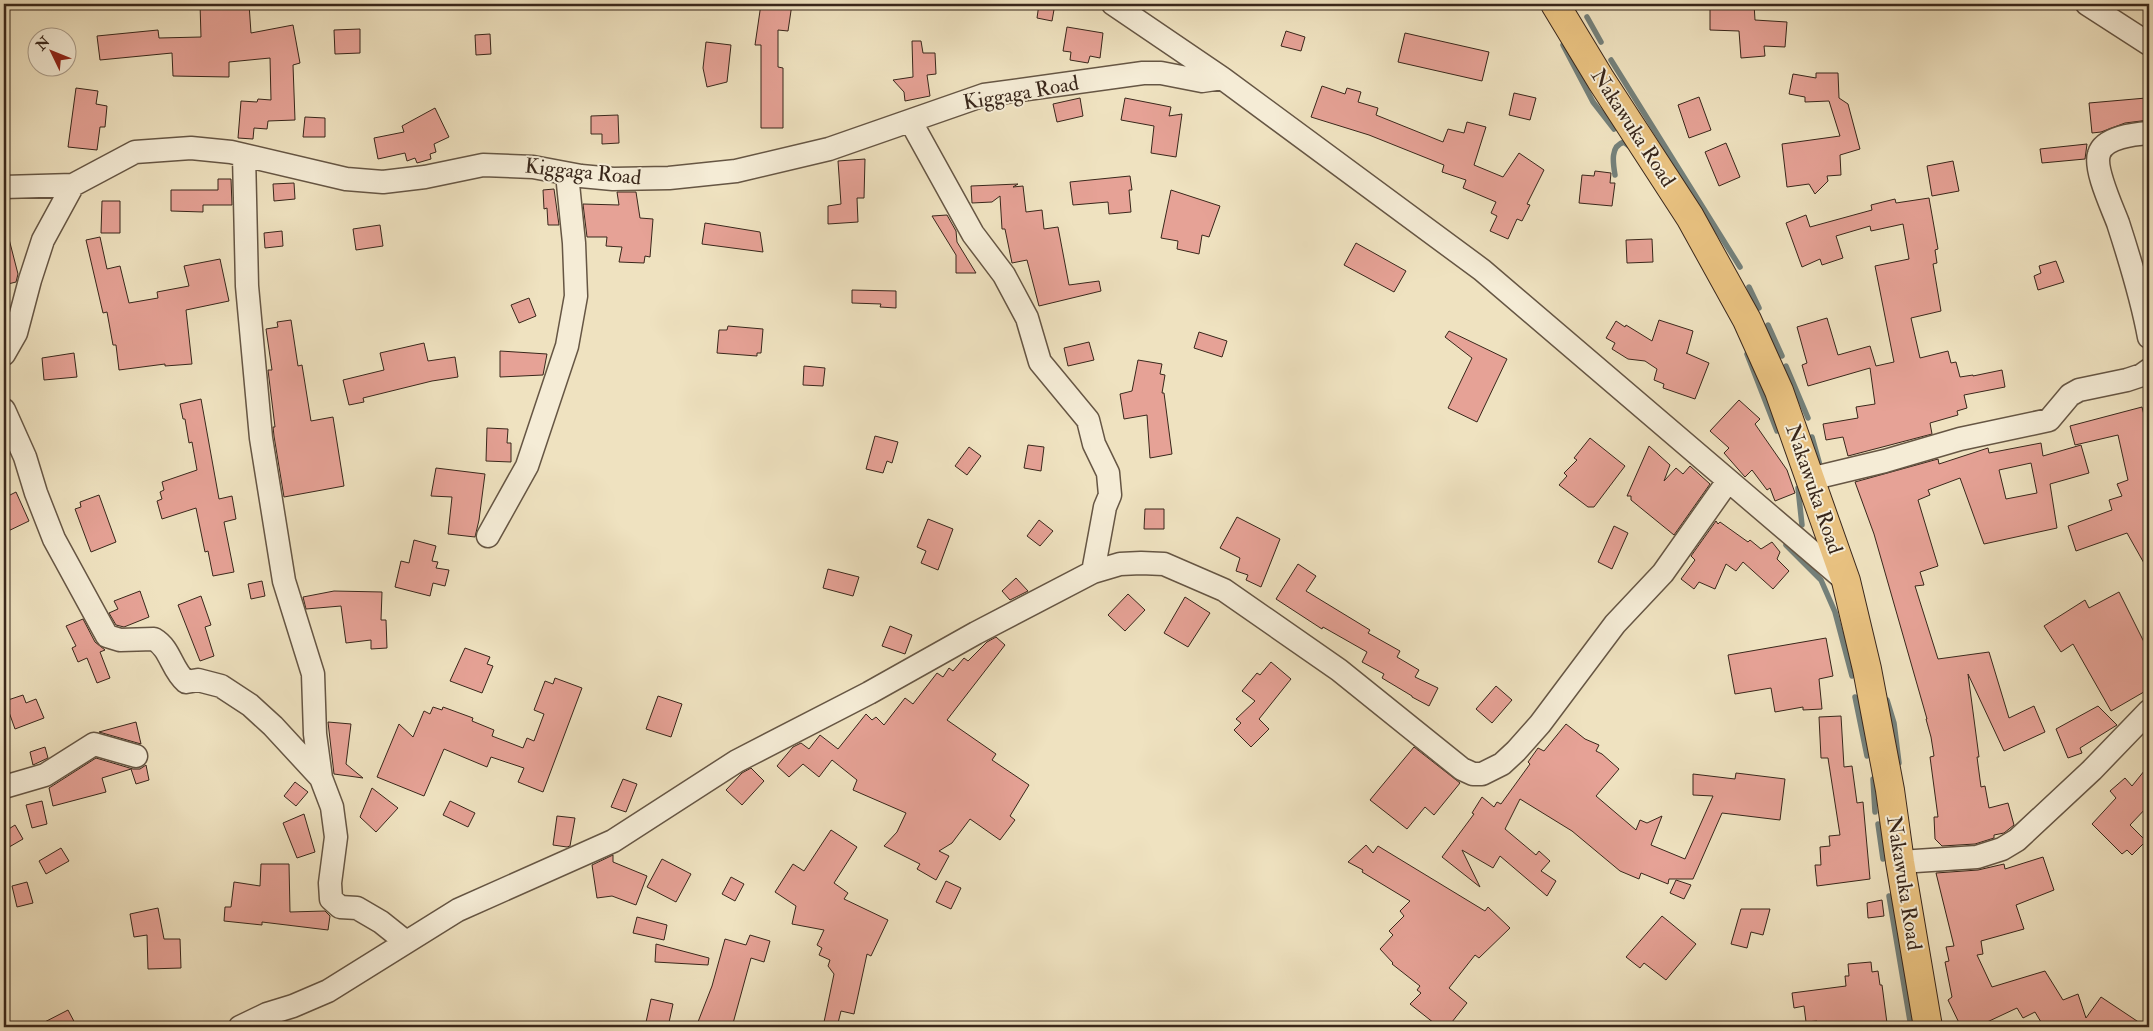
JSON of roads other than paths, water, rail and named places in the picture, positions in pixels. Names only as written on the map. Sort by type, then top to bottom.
[{"type":"main road","name":"Nakawuka Road","points":[[1555,4],[1601,80],[1690,217],[1722,272],[1779,391],[1846,580],[1872,694],[1890,790],[1900,862],[1928,1027]]},
{"type":"street","points":[[1114,4],[1222,78],[1482,270],[1846,580]]},
{"type":"street","points":[[2087,4],[2149,44]]},
{"type":"street","name":"Kiggaga Road","points":[[4,187],[73,184],[135,152],[191,148],[244,155],[346,179],[383,182],[425,177],[483,165],[533,167],[567,174],[638,180],[736,171],[829,149],[912,122],[936,111],[984,95],[1143,73],[1160,73],[1202,81],[1222,78]]},
{"type":"street","points":[[912,122],[973,234],[1004,275],[1027,318],[1040,362],[1088,420],[1094,444],[1108,473],[1110,495],[1105,507],[1092,572]]},
{"type":"street","points":[[2149,133],[2113,140],[2104,144],[2099,154],[2100,174],[2145,315],[2149,338]]},
{"type":"street","points":[[244,155],[247,286],[261,438],[284,581],[313,674],[315,734],[321,778],[332,807],[336,836],[330,884],[331,898],[340,907],[357,908],[381,922],[406,942]]},
{"type":"street","points":[[488,536],[527,466],[567,346],[576,296],[574,243],[567,174]]},
{"type":"street","points":[[4,354],[16,333],[42,240],[73,184]]},
{"type":"street","points":[[1810,478],[1885,461],[1960,438],[2049,420],[2070,395],[2079,390],[2127,380],[2142,375],[2149,370]]},
{"type":"street","points":[[4,410],[25,457],[54,539],[107,636],[120,640],[154,639],[161,643],[168,651],[172,664],[186,682],[198,680],[221,686],[250,705],[273,726],[321,778]]},
{"type":"street","points":[[240,1027],[267,1014],[293,1006],[328,991],[458,910],[614,841],[737,761],[869,693],[976,633],[1092,572],[1120,564],[1164,564],[1224,590],[1339,670],[1462,769],[1473,774],[1482,774],[1502,764],[1540,724],[1615,624],[1663,573],[1728,480]]},
{"type":"street","points":[[1900,862],[1977,857],[2002,850],[2017,840],[2092,770],[2149,711]]},
{"type":"street","points":[[4,787],[44,775],[94,744],[136,756]]},
{"type":"waterway","points":[[1587,17],[1601,42]]},
{"type":"waterway","points":[[1563,45],[1593,102],[1614,129]]},
{"type":"waterway","points":[[1611,60],[1740,267]]},
{"type":"waterway","points":[[1615,175],[1614,151],[1616,147],[1624,142],[1629,146]]},
{"type":"waterway","points":[[1749,287],[1759,308]]},
{"type":"waterway","points":[[1768,325],[1782,356]]},
{"type":"waterway","points":[[1747,354],[1777,431]]},
{"type":"waterway","points":[[1786,366],[1808,418]]},
{"type":"waterway","points":[[1812,437],[1821,469]]},
{"type":"waterway","points":[[1798,488],[1802,525]]},
{"type":"waterway","points":[[1786,545],[1821,580],[1835,612],[1852,676]]},
{"type":"waterway","points":[[1855,697],[1867,756]]},
{"type":"waterway","points":[[1887,700],[1894,723],[1899,763]]},
{"type":"waterway","points":[[1873,779],[1875,812]]},
{"type":"waterway","points":[[1878,824],[1883,859]]},
{"type":"waterway","points":[[1889,896],[1911,1027]]}]
